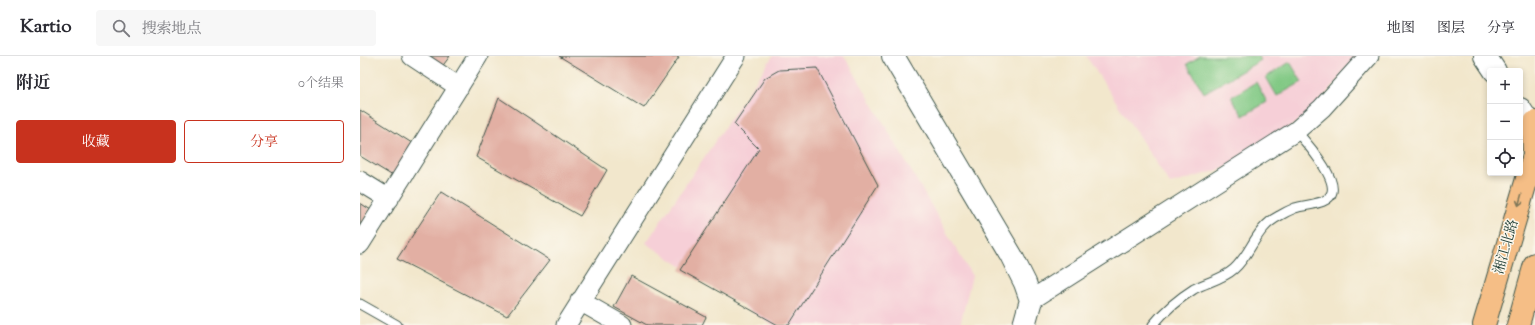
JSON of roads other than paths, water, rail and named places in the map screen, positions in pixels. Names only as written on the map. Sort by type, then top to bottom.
[{"type":"main road","name":"湘江北路","points":[[1484,325],[1534,155],[1534,127]]},
{"type":"main road","points":[[1518,325],[1535,264]]},
{"type":"street","points":[[412,56],[459,87]]},
{"type":"street","points":[[360,244],[478,56]]},
{"type":"street","points":[[566,325],[736,56]]},
{"type":"street","points":[[893,56],[1011,255],[1026,283],[1031,300],[1024,325]]},
{"type":"street","points":[[1031,300],[1296,131],[1322,108],[1369,56]]},
{"type":"street","points":[[1485,56],[1492,68]]},
{"type":"street","points":[[1523,113],[1534,127]]},
{"type":"street","points":[[360,181],[389,199]]},
{"type":"street","points":[[580,302],[622,325]]},
{"type":"lane","points":[[1153,325],[1176,301],[1195,289],[1234,269],[1262,228],[1277,217],[1296,208],[1320,202],[1327,199],[1332,194],[1333,189],[1328,175],[1314,151],[1296,131]]},
{"type":"lane","points":[[360,304],[397,325]]}]
